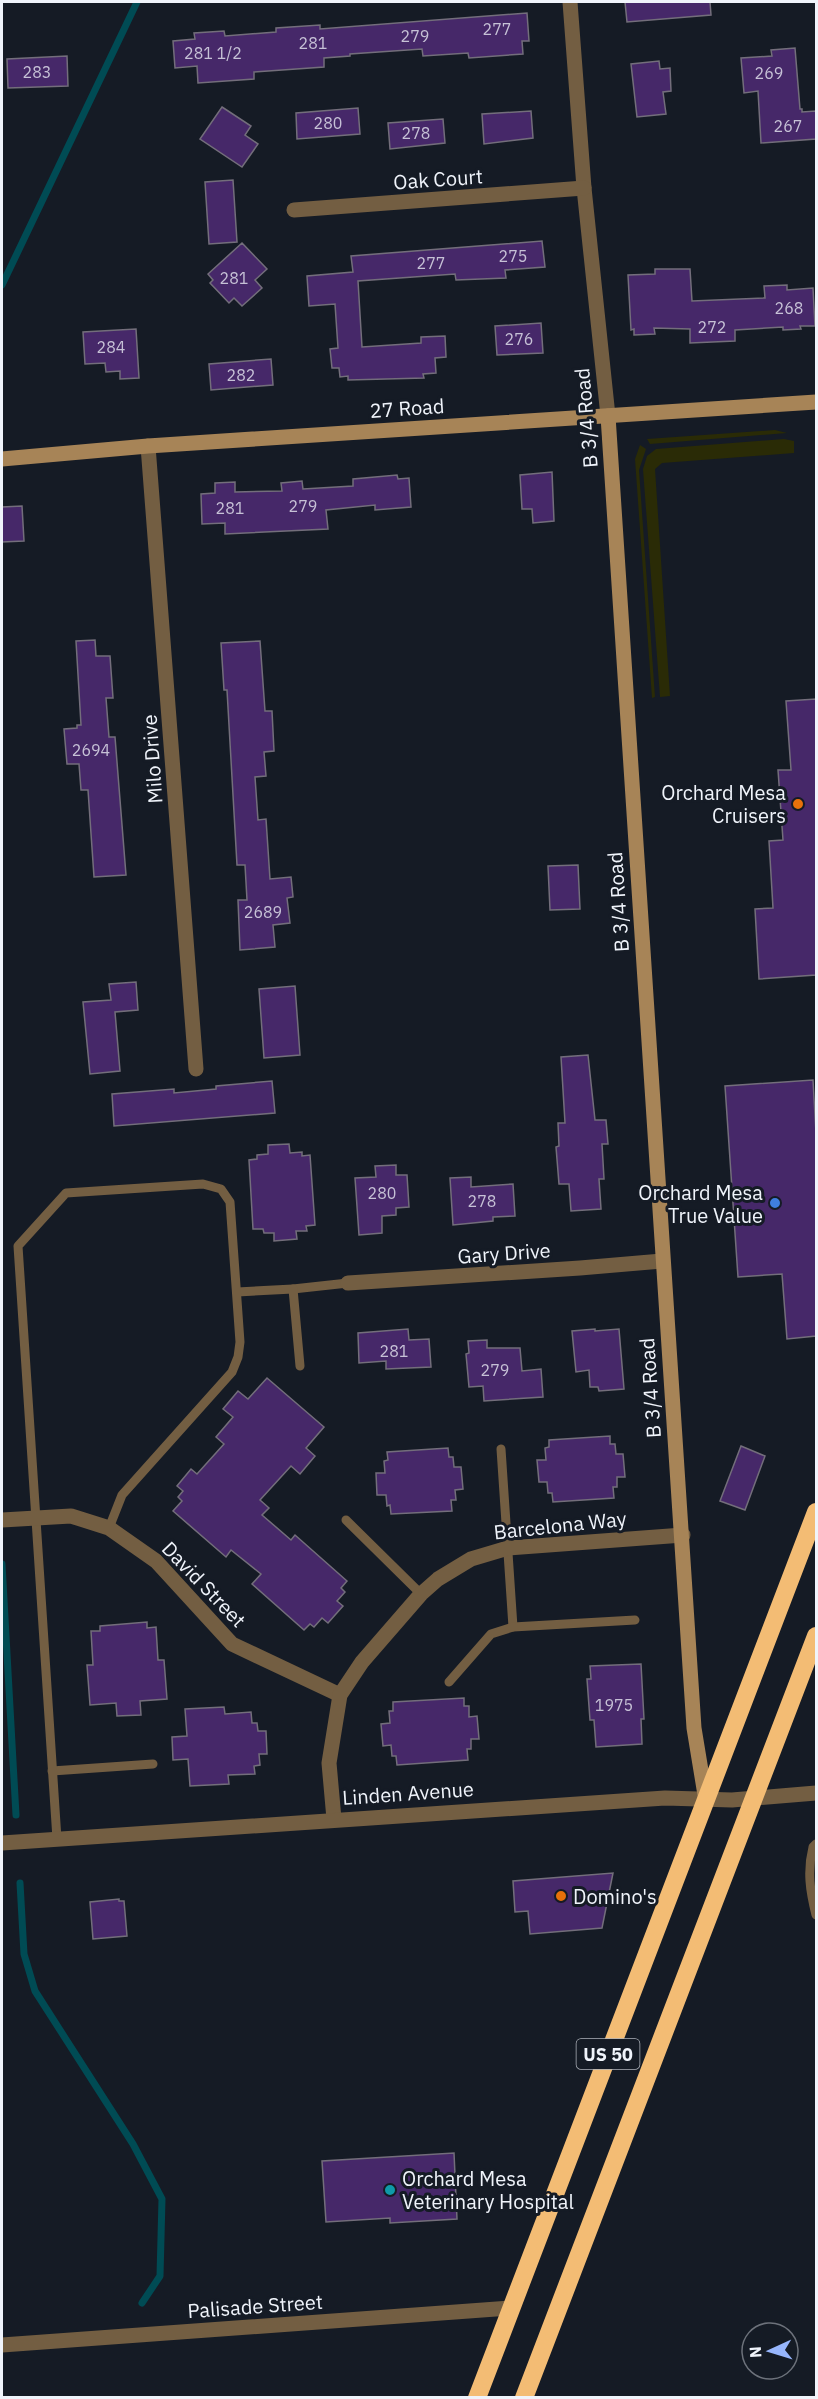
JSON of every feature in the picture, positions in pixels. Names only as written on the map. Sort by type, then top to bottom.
[{"type":"highway","name":"US 50","points":[[477,2397],[816,1512]]},
{"type":"highway","name":"US 50","points":[[524,2397],[816,1636]]},
{"type":"street","name":"B 3/4 Road","points":[[570,2],[584,188],[608,416],[694,1728],[706,1801]]},
{"type":"street","name":"Oak Court","points":[[294,210],[584,188]]},
{"type":"street","name":"27 Road","points":[[2,459],[148,446],[816,402]]},
{"type":"street","name":"Milo Drive","points":[[148,446],[196,1069]]},
{"type":"street","name":"Gary Drive","points":[[348,1283],[662,1261]]},
{"type":"street","name":"David Street","points":[[2,1520],[71,1516],[110,1528],[156,1561],[232,1644],[340,1695]]},
{"type":"street","name":"Barcelona Way","points":[[334,1819],[329,1763],[340,1695],[362,1662],[421,1594],[438,1579],[471,1559],[508,1548],[683,1535]]},
{"type":"street","name":"Linden Avenue","points":[[2,1843],[665,1798],[706,1801],[816,1793]]},
{"type":"street","name":"Palisade Street","points":[[2,2346],[511,2308]]},
{"type":"lane","points":[[57,1839],[18,1246],[66,1193],[203,1184],[221,1189],[230,1202],[240,1342],[238,1357],[232,1372],[122,1495],[110,1528]]},
{"type":"lane","points":[[237,1292],[348,1283]]},
{"type":"lane","points":[[293,1289],[300,1366]]},
{"type":"lane","points":[[501,1449],[513,1627]]},
{"type":"lane","points":[[346,1520],[421,1594]]},
{"type":"lane","points":[[449,1682],[491,1634],[513,1627],[635,1620]]},
{"type":"lane","points":[[52,1771],[153,1764]]},
{"type":"lane","points":[[816,1844],[808,1865],[810,1893],[816,1916]]},
{"type":"shaded area","points":[[775,430],[787,433],[650,444],[647,439]]},
{"type":"shaded area","points":[[784,439],[794,441],[794,453],[662,463],[655,469],[670,696],[660,697],[643,469],[647,456],[656,449]]},
{"type":"shaded area","points":[[640,445],[646,449],[639,470],[655,697],[652,698],[635,459]]},
{"type":"building","points":[[625,2],[710,2],[711,15],[627,22]]},
{"type":"building","points":[[527,13],[529,41],[522,41],[523,54],[469,58],[468,53],[423,56],[422,49],[350,54],[350,56],[324,58],[324,67],[254,72],[254,79],[198,83],[197,66],[175,68],[173,41],[195,39],[194,33],[224,31],[225,36],[276,32],[276,28],[320,25],[320,29]]},
{"type":"building","points":[[795,48],[800,109],[802,112],[816,111],[816,139],[761,143],[758,91],[744,93],[741,58],[772,56],[771,50]]},
{"type":"building","points":[[67,56],[68,86],[8,88],[7,59]]},
{"type":"building","points":[[659,61],[660,69],[670,68],[671,91],[663,92],[666,114],[637,117],[631,64]]},
{"type":"building","points":[[222,107],[251,126],[245,135],[258,144],[242,167],[200,139]]},
{"type":"building","points":[[358,108],[360,134],[297,139],[296,113]]},
{"type":"building","points":[[531,111],[533,138],[484,144],[482,114]]},
{"type":"building","points":[[443,119],[445,143],[390,149],[388,123]]},
{"type":"building","points":[[233,180],[237,242],[209,244],[205,182]]},
{"type":"building","points":[[542,241],[545,267],[505,270],[506,278],[456,280],[455,274],[358,281],[362,347],[421,343],[421,337],[445,336],[446,357],[435,358],[436,373],[423,374],[424,378],[348,380],[348,376],[340,377],[339,368],[332,368],[330,349],[338,348],[335,304],[309,306],[307,276],[353,272],[351,256]]},
{"type":"building","points":[[242,243],[267,269],[255,280],[262,288],[242,306],[234,298],[229,303],[210,283],[213,280],[208,274]]},
{"type":"building","points":[[655,269],[690,269],[692,301],[765,298],[764,286],[787,285],[787,290],[813,288],[815,326],[800,326],[801,329],[783,330],[783,327],[735,330],[735,341],[690,343],[690,329],[654,328],[655,334],[634,335],[634,329],[631,330],[628,275],[655,274]]},
{"type":"building","points":[[541,323],[543,353],[497,355],[495,326]]},
{"type":"building","points":[[136,329],[139,378],[120,379],[120,371],[106,372],[105,363],[85,364],[83,332]]},
{"type":"building","points":[[271,359],[273,385],[211,390],[209,364]]},
{"type":"building","points":[[552,472],[554,521],[533,523],[532,509],[522,509],[520,475]]},
{"type":"building","points":[[397,475],[398,479],[409,478],[411,507],[375,510],[375,505],[326,510],[328,529],[225,534],[225,523],[202,524],[201,494],[215,493],[215,483],[235,482],[235,492],[282,491],[281,483],[302,481],[303,489],[353,486],[353,479]]},
{"type":"building","points":[[22,506],[24,541],[2,542],[2,507]]},
{"type":"building","points":[[95,640],[96,656],[110,656],[113,698],[106,698],[109,737],[115,737],[126,875],[94,877],[88,790],[81,790],[79,764],[67,764],[64,729],[77,728],[77,725],[81,725],[76,641]]},
{"type":"building","points":[[260,641],[265,711],[272,711],[274,751],[264,752],[266,776],[255,777],[258,820],[266,819],[270,879],[291,877],[293,897],[287,898],[290,923],[273,925],[275,947],[240,950],[238,900],[247,900],[245,865],[237,865],[227,690],[224,690],[221,643]]},
{"type":"building","points":[[816,699],[816,975],[759,979],[755,909],[773,908],[769,841],[783,840],[778,770],[791,770],[786,701]]},
{"type":"building","points":[[578,865],[580,909],[550,910],[548,866]]},
{"type":"building","points":[[136,982],[138,1010],[115,1012],[120,1071],[90,1074],[83,1002],[111,1000],[109,984]]},
{"type":"building","points":[[295,986],[300,1055],[264,1058],[259,989]]},
{"type":"building","points":[[588,1055],[595,1120],[606,1120],[608,1144],[602,1144],[604,1179],[599,1179],[601,1209],[571,1211],[569,1184],[559,1184],[556,1147],[559,1146],[558,1123],[565,1123],[561,1057]]},
{"type":"building","name":"Orchard Mesa True Value","points":[[813,1080],[816,1133],[816,1336],[787,1339],[782,1274],[738,1277],[725,1086]]},
{"type":"building","points":[[272,1081],[275,1113],[114,1126],[112,1094],[174,1089],[174,1093],[216,1089],[216,1086]]},
{"type":"building","points":[[289,1144],[290,1153],[302,1152],[302,1156],[310,1155],[315,1225],[306,1226],[307,1231],[296,1231],[297,1239],[274,1241],[274,1233],[264,1233],[263,1229],[253,1229],[249,1160],[257,1159],[257,1155],[268,1154],[268,1145]]},
{"type":"building","points":[[396,1165],[396,1175],[407,1175],[409,1207],[396,1208],[396,1215],[382,1216],[382,1233],[359,1235],[355,1178],[376,1177],[375,1166]]},
{"type":"building","points":[[471,1177],[471,1187],[513,1184],[515,1216],[493,1217],[493,1221],[453,1225],[450,1178]]},
{"type":"building","points":[[408,1329],[409,1340],[429,1339],[431,1367],[386,1369],[386,1361],[359,1363],[358,1333]]},
{"type":"building","points":[[595,1329],[595,1331],[619,1329],[624,1389],[599,1391],[598,1387],[590,1387],[589,1370],[576,1372],[572,1331]]},
{"type":"building","points":[[487,1340],[487,1348],[520,1348],[522,1371],[541,1369],[543,1397],[484,1401],[483,1386],[469,1387],[466,1354],[469,1353],[468,1341]]},
{"type":"building","points":[[267,1378],[324,1427],[306,1448],[315,1456],[300,1474],[291,1466],[260,1500],[269,1508],[262,1515],[291,1540],[295,1535],[347,1581],[341,1588],[345,1592],[337,1601],[343,1606],[328,1623],[322,1618],[314,1627],[310,1624],[304,1630],[252,1584],[261,1574],[231,1550],[226,1557],[173,1511],[182,1501],[178,1497],[183,1491],[177,1486],[191,1469],[197,1474],[224,1444],[216,1437],[233,1417],[223,1409],[238,1391],[248,1399]]},
{"type":"building","points":[[610,1436],[610,1444],[615,1444],[616,1454],[623,1454],[625,1477],[617,1477],[617,1487],[613,1487],[614,1498],[553,1502],[552,1493],[548,1493],[547,1482],[539,1482],[537,1460],[546,1460],[545,1448],[549,1447],[549,1440]]},
{"type":"building","points":[[741,1446],[765,1456],[745,1510],[720,1501]]},
{"type":"building","points":[[448,1448],[449,1457],[453,1457],[454,1467],[461,1467],[463,1489],[455,1490],[456,1500],[451,1500],[452,1511],[391,1514],[390,1505],[387,1506],[386,1495],[377,1495],[376,1473],[385,1473],[384,1461],[388,1460],[387,1452]]},
{"type":"building","points":[[147,1622],[147,1628],[156,1627],[158,1660],[164,1660],[167,1699],[140,1701],[141,1715],[117,1716],[116,1703],[90,1705],[87,1665],[93,1665],[91,1631],[100,1631],[100,1626]]},
{"type":"building","points":[[641,1664],[644,1719],[641,1719],[642,1744],[596,1747],[594,1720],[590,1720],[587,1679],[591,1679],[590,1666]]},
{"type":"building","points":[[464,1698],[464,1706],[469,1706],[469,1717],[477,1716],[479,1739],[471,1739],[471,1749],[467,1749],[468,1760],[397,1765],[396,1756],[392,1756],[391,1745],[383,1746],[381,1724],[390,1723],[389,1711],[393,1711],[393,1702]]},
{"type":"building","points":[[224,1707],[225,1714],[251,1712],[252,1723],[257,1723],[258,1731],[266,1731],[267,1754],[259,1754],[260,1765],[254,1766],[255,1774],[228,1775],[229,1784],[190,1786],[188,1759],[173,1760],[172,1737],[187,1736],[185,1709]]},
{"type":"building","name":"Domino's","points":[[613,1873],[602,1928],[530,1934],[528,1911],[515,1912],[513,1881]]},
{"type":"building","points":[[119,1899],[119,1901],[124,1901],[127,1936],[93,1939],[90,1902]]},
{"type":"building","name":"Orchard Mesa Veterinary Hospital","points":[[454,2153],[457,2219],[390,2223],[390,2218],[326,2222],[322,2161]]},
{"type":"waterway","points":[[2,285],[137,2]]},
{"type":"waterway","points":[[2,1564],[16,1815]]},
{"type":"waterway","points":[[20,1883],[24,1954],[35,1991],[133,2144],[162,2199],[160,2276],[142,2303]]},
{"type":"place","name":"Orchard Mesa Cruisers","points":[[798,804]]},
{"type":"place","name":"Orchard Mesa True Value","points":[[775,1203]]},
{"type":"place","name":"Domino's","points":[[561,1896]]},
{"type":"place","name":"Orchard Mesa Veterinary Hospital","points":[[390,2190]]}]
